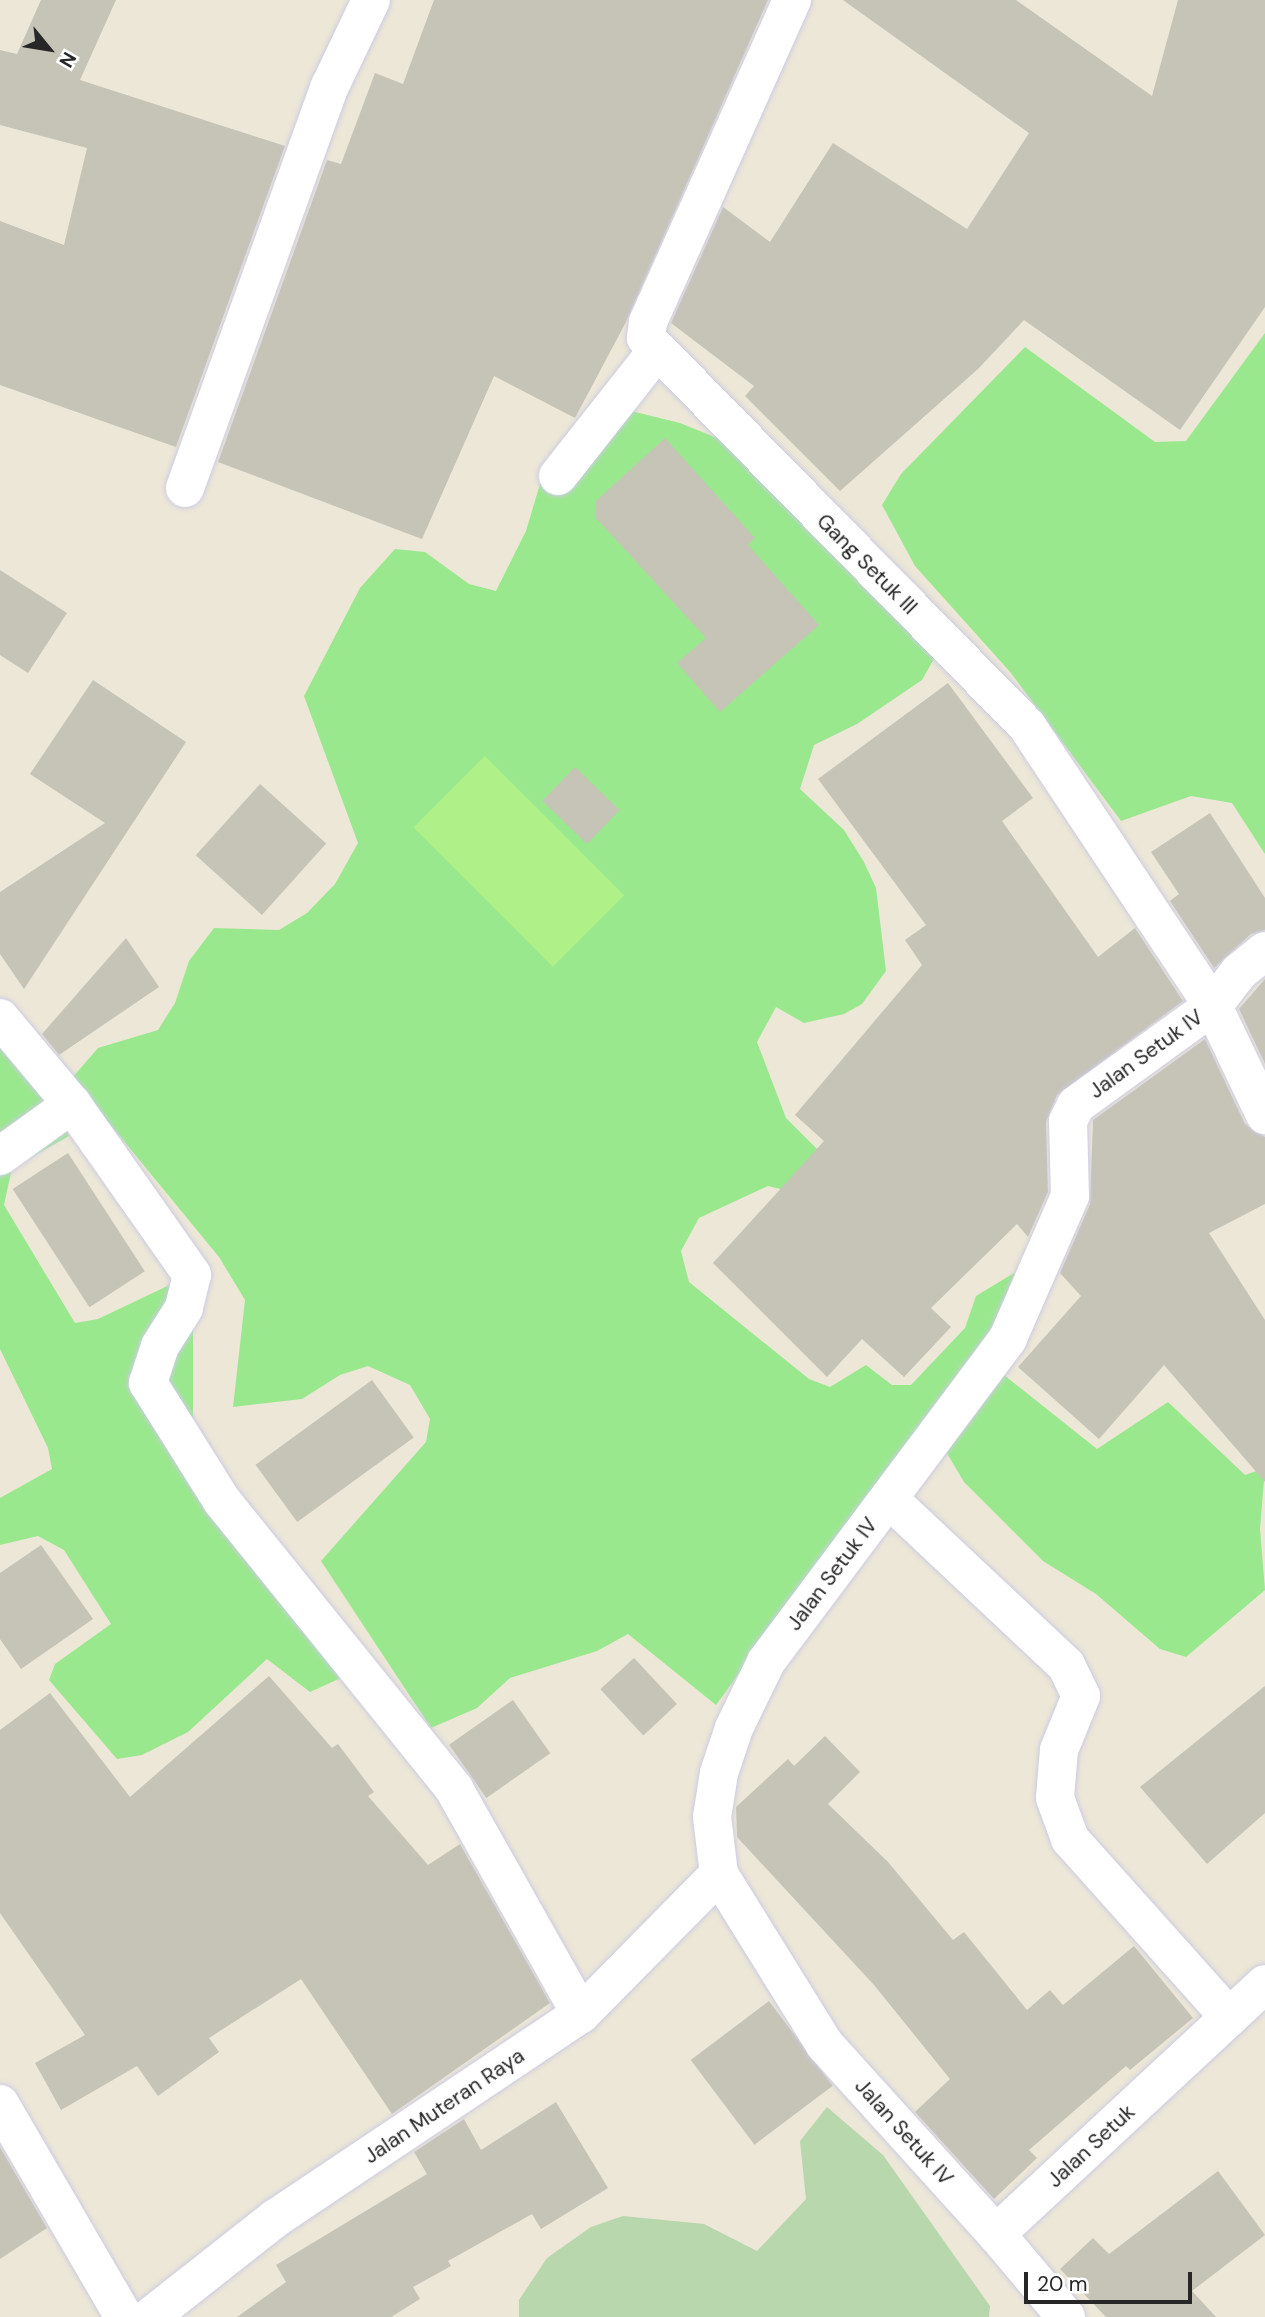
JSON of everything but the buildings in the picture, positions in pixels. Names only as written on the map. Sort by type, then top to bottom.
[{"type":"street","points":[[185,488],[330,86],[372,0]]},
{"type":"street","points":[[558,477],[656,352],[646,338],[648,322],[792,0]]},
{"type":"street","name":"Gang Setuk III","points":[[656,352],[1027,726],[1213,1006],[1265,1115]]},
{"type":"street","name":"Jalan Setuk IV","points":[[996,2234],[825,2045],[719,1874],[712,1817],[734,1728],[766,1662],[1008,1338],[1022,1311],[1070,1196],[1068,1121],[1076,1105],[1213,1006],[1239,972],[1265,951]]},
{"type":"street","points":[[0,1018],[72,1104],[192,1275],[184,1308],[160,1346],[148,1384],[222,1501],[454,1789],[581,2014]]},
{"type":"street","points":[[0,1156],[72,1104]]},
{"type":"street","points":[[889,1499],[1066,1665],[1081,1696],[1059,1750],[1055,1798],[1070,1839],[1229,2017]]},
{"type":"street","name":"Jalan Muteran Raya","points":[[150,2317],[276,2218],[581,2014],[719,1874]]},
{"type":"street","name":"Jalan Setuk","points":[[996,2234],[1265,1984]]},
{"type":"street","points":[[0,2104],[124,2317]]},
{"type":"street","points":[[996,2234],[1066,2317]]},
{"type":"green space","points":[[1265,333],[1265,854],[1232,803],[1191,796],[1121,821],[1011,673],[915,566],[882,505],[901,474],[1025,347],[1155,442],[1186,441]]},
{"type":"green space","points":[[631,411],[680,423],[732,444],[935,657],[922,680],[857,724],[814,745],[800,789],[844,830],[864,862],[876,888],[886,971],[862,1004],[844,1014],[804,1023],[776,1007],[757,1042],[786,1118],[827,1159],[813,1197],[768,1186],[699,1218],[681,1251],[689,1282],[809,1379],[830,1387],[866,1365],[892,1385],[911,1385],[965,1328],[976,1296],[1014,1273],[1022,1286],[716,1705],[628,1634],[597,1651],[510,1678],[477,1708],[431,1728],[321,1561],[426,1442],[430,1419],[410,1385],[368,1366],[340,1375],[302,1399],[233,1407],[245,1300],[219,1257],[72,1078],[98,1048],[158,1030],[175,1003],[189,961],[214,928],[279,930],[307,913],[335,884],[358,843],[304,696],[360,588],[395,549],[425,552],[469,584],[496,591],[526,531],[543,474]]},
{"type":"green space","points":[[485,756],[624,895],[553,967],[414,827]]},
{"type":"green space","points":[[0,1039],[41,1082],[69,1136],[12,1168],[4,1205],[75,1323],[98,1319],[178,1281],[193,1302],[193,1458],[343,1677],[310,1692],[267,1659],[188,1732],[142,1755],[117,1759],[49,1680],[55,1664],[111,1624],[64,1550],[38,1536],[0,1545],[0,1498],[52,1469],[48,1448],[0,1349]]},
{"type":"green space","points":[[1004,1375],[1097,1449],[1168,1402],[1245,1475],[1265,1468],[1260,1529],[1265,1590],[1186,1657],[1160,1649],[1096,1594],[1043,1561],[964,1482],[942,1445]]},
{"type":"green space","points":[[827,2107],[883,2155],[990,2306],[989,2317],[519,2317],[519,2300],[547,2258],[591,2227],[623,2216],[704,2224],[757,2251],[806,2199],[800,2141]]}]
